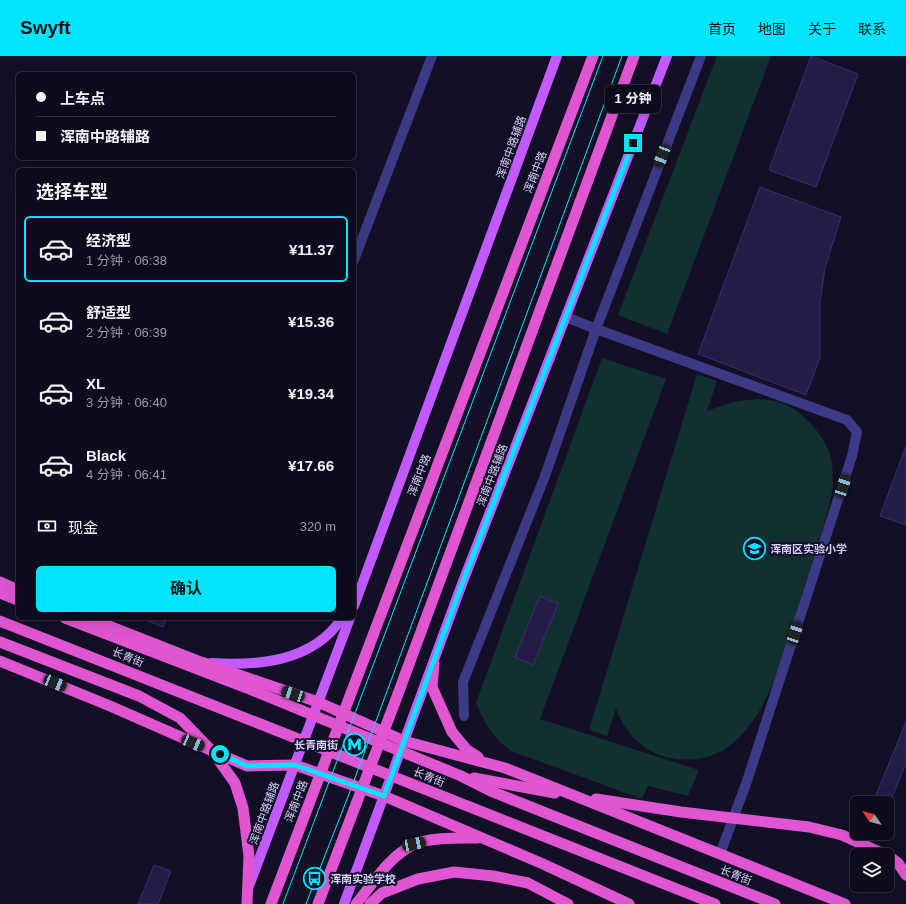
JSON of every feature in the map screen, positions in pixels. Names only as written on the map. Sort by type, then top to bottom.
[{"type":"highway","name":"浑南中路","points":[[271,904],[593,56]]},
{"type":"highway","points":[[318,904],[395,702],[634,56]]},
{"type":"highway","points":[[0,582],[16,589]]},
{"type":"highway","points":[[0,593],[16,599]]},
{"type":"highway","name":"长青街","points":[[70,620],[247,688],[461,776],[493,792],[776,904]]},
{"type":"highway","points":[[95,620],[201,662],[318,702],[404,741],[505,768],[846,904]]},
{"type":"highway","name":"长青街","points":[[0,621],[715,904]]},
{"type":"highway","points":[[0,642],[139,696],[180,718],[212,751],[235,783],[243,808],[249,856],[247,904]]},
{"type":"highway","points":[[0,661],[110,706],[247,766],[295,765],[384,796],[483,838],[629,904]]},
{"type":"highway","points":[[434,662],[432,687],[452,732],[467,750],[491,764]]},
{"type":"highway","points":[[461,776],[681,812],[809,827],[842,835],[871,848]]},
{"type":"highway","points":[[356,904],[393,859],[414,844],[448,838],[483,838]]},
{"type":"highway","points":[[894,860],[898,863],[906,875]]},
{"type":"highway","points":[[370,904],[382,893],[418,879],[454,872],[493,876],[528,883],[568,904]]},
{"type":"main road","name":"浑南中路辅路","points":[[356,601],[557,56]]},
{"type":"main road","name":"浑南中路辅路","points":[[344,904],[434,662],[667,56]]},
{"type":"main road","points":[[356,596],[361,588]]},
{"type":"main road","points":[[201,662],[242,665],[270,662],[299,653],[335,628],[341,620]]},
{"type":"main road","name":"浑南中路辅路","points":[[243,904],[349,620]]},
{"type":"lane","points":[[356,255],[432,56]]},
{"type":"lane","points":[[464,716],[463,682],[545,476],[596,329],[701,56]]},
{"type":"lane","points":[[566,317],[847,420],[857,432],[852,456],[747,781],[720,854]]},
{"type":"green space","points":[[717,56],[771,56],[667,334],[618,315]]},
{"type":"green space","points":[[602,358],[666,379],[540,719],[699,770],[688,796],[648,786],[642,799],[511,751],[494,736],[476,703]]},
{"type":"green space","points":[[697,374],[717,381],[707,411],[737,401],[761,399],[779,402],[797,411],[813,426],[825,443],[829,452],[832,466],[833,488],[823,528],[786,647],[776,676],[763,705],[747,729],[726,748],[701,758],[671,758],[652,752],[636,740],[624,726],[616,708],[607,736],[589,730]]},
{"type":"building","points":[[811,56],[858,74],[816,187],[769,170]]},
{"type":"building","points":[[760,187],[841,217],[825,268],[820,302],[820,358],[806,395],[698,354]]},
{"type":"building","points":[[906,446],[906,525],[880,516]]},
{"type":"building","points":[[540,596],[558,604],[533,665],[515,657]]},
{"type":"building","points":[[146,620],[166,620],[163,627]]},
{"type":"building","points":[[906,722],[906,763],[893,796],[876,795]]},
{"type":"building","points":[[154,865],[171,871],[158,904],[138,904]]},
{"type":"tram line","points":[[283,904],[603,56]]},
{"type":"tram line","points":[[306,904],[349,794],[622,56]]},
{"type":"place","name":"浑南区实验小学","points":[[754,549]]},
{"type":"place","name":"长青南街","points":[[354,745]]},
{"type":"place","name":"浑南实验学校","points":[[315,879]]},
{"type":"route","points":[[220,754],[247,766],[295,765],[384,796],[462,584],[633,143]]}]
